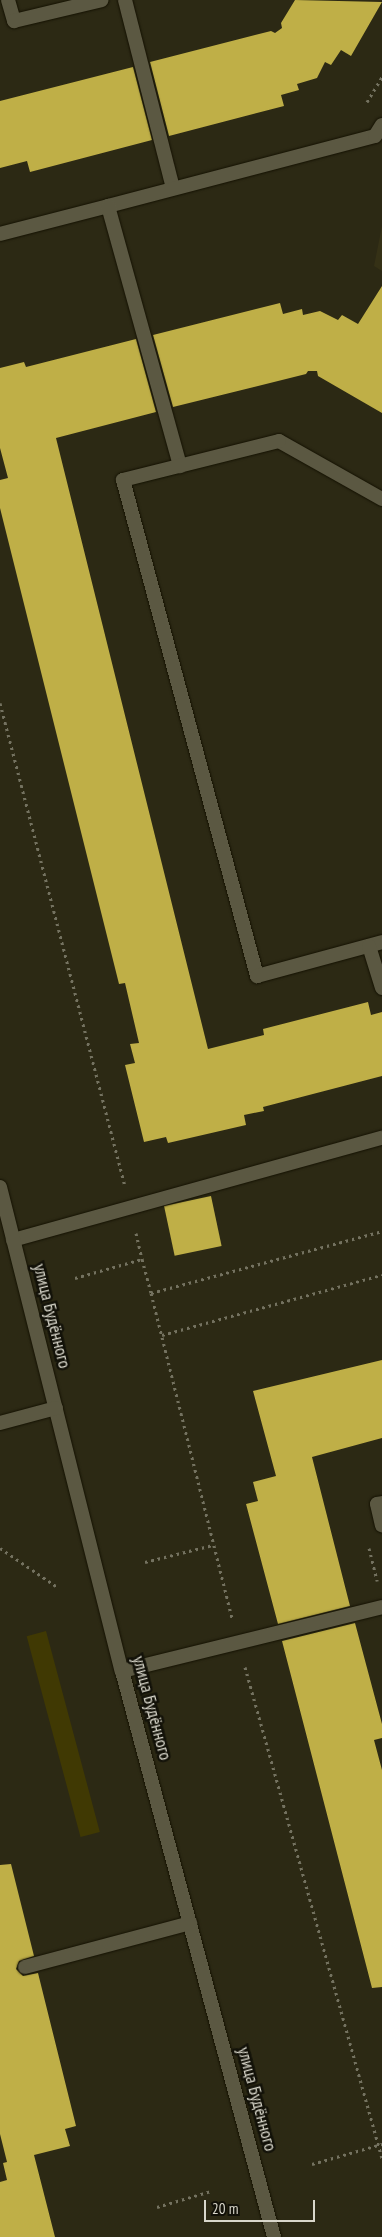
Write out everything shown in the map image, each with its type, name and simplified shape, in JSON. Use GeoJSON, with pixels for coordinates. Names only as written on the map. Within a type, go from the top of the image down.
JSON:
{"type":"FeatureCollection","features":[{"type":"Feature","properties":{"kind":"street"},"geometry":{"type":"LineString","coordinates":[[8,0],[14,21],[102,0]]}},
{"type":"Feature","properties":{"kind":"street"},"geometry":{"type":"LineString","coordinates":[[125,0],[173,188]]}},
{"type":"Feature","properties":{"kind":"street"},"geometry":{"type":"LineString","coordinates":[[0,234],[375,136],[382,125]]}},
{"type":"Feature","properties":{"kind":"street"},"geometry":{"type":"LineString","coordinates":[[108,206],[180,466]]}},
{"type":"Feature","properties":{"kind":"street"},"geometry":{"type":"LineString","coordinates":[[382,499],[279,441],[124,480],[257,976],[375,944],[382,988]]}},
{"type":"Feature","properties":{"kind":"street"},"geometry":{"type":"LineString","coordinates":[[13,1240],[382,1138]]}},
{"type":"Feature","properties":{"kind":"street","name":"улица Будённого"},"geometry":{"type":"LineString","coordinates":[[0,1187],[122,1671],[274,2237]]}},
{"type":"Feature","properties":{"kind":"street"},"geometry":{"type":"LineString","coordinates":[[0,1423],[56,1408]]}},
{"type":"Feature","properties":{"kind":"street"},"geometry":{"type":"LineString","coordinates":[[382,1502],[377,1504],[382,1525]]}},
{"type":"Feature","properties":{"kind":"street"},"geometry":{"type":"LineString","coordinates":[[122,1671],[382,1607]]}},
{"type":"Feature","properties":{"kind":"street"},"geometry":{"type":"LineString","coordinates":[[24,1967],[190,1922]]}},
{"type":"Feature","properties":{"kind":"path"},"geometry":{"type":"LineString","coordinates":[[0,703],[130,1207]]}},
{"type":"Feature","properties":{"kind":"path"},"geometry":{"type":"LineString","coordinates":[[151,1293],[382,1230]]}},
{"type":"Feature","properties":{"kind":"path"},"geometry":{"type":"LineString","coordinates":[[75,1278],[142,1259],[238,1642],[380,2145],[382,2158]]}},
{"type":"Feature","properties":{"kind":"path"},"geometry":{"type":"LineString","coordinates":[[162,1335],[382,1275]]}},
{"type":"Feature","properties":{"kind":"path"},"geometry":{"type":"LineString","coordinates":[[145,1562],[213,1545]]}},
{"type":"Feature","properties":{"kind":"path"},"geometry":{"type":"LineString","coordinates":[[0,1548],[56,1586]]}},
{"type":"Feature","properties":{"kind":"path"},"geometry":{"type":"LineString","coordinates":[[312,2164],[380,2145]]}},
{"type":"Feature","properties":{"kind":"path"},"geometry":{"type":"LineString","coordinates":[[157,2207],[212,2191]]}},
{"type":"Feature","properties":{"kind":"shaded area"},"geometry":{"type":"Polygon","coordinates":[[[382,226],[382,271],[374,266],[382,226]]]}},
{"type":"Feature","properties":{"kind":"shaded area"},"geometry":{"type":"Polygon","coordinates":[[[46,1631],[100,1832],[81,1837],[27,1636],[46,1631]]]}},
{"type":"Feature","properties":{"kind":"building"},"geometry":{"type":"Polygon","coordinates":[[[295,0],[382,2],[351,56],[341,50],[331,65],[325,62],[317,78],[297,84],[299,90],[281,95],[284,106],[169,136],[150,62],[271,31],[275,33],[282,28],[281,23],[295,0]]]}},
{"type":"Feature","properties":{"kind":"building"},"geometry":{"type":"Polygon","coordinates":[[[133,67],[152,140],[30,172],[27,161],[0,168],[0,101],[133,67]]]}},
{"type":"Feature","properties":{"kind":"building"},"geometry":{"type":"Polygon","coordinates":[[[382,286],[382,413],[318,376],[317,371],[308,371],[306,374],[173,407],[153,335],[280,303],[283,314],[302,309],[303,315],[320,311],[338,320],[342,315],[358,324],[382,286]]]}},
{"type":"Feature","properties":{"kind":"building"},"geometry":{"type":"Polygon","coordinates":[[[136,339],[156,412],[56,438],[208,1049],[264,1035],[263,1029],[368,1002],[371,1015],[382,1012],[382,1076],[263,1107],[264,1111],[244,1115],[246,1125],[168,1143],[166,1137],[144,1142],[125,1065],[135,1063],[130,1044],[139,1043],[125,983],[119,984],[0,508],[0,480],[8,478],[0,448],[0,368],[24,362],[26,367],[136,339]]]}},
{"type":"Feature","properties":{"kind":"building"},"geometry":{"type":"Polygon","coordinates":[[[211,1196],[222,1246],[175,1256],[164,1206],[211,1196]]]}},
{"type":"Feature","properties":{"kind":"building"},"geometry":{"type":"Polygon","coordinates":[[[382,1360],[382,1438],[312,1457],[350,1606],[278,1624],[246,1504],[258,1501],[253,1482],[276,1476],[253,1391],[382,1360]]]}},
{"type":"Feature","properties":{"kind":"building"},"geometry":{"type":"Polygon","coordinates":[[[355,1623],[382,1724],[382,1738],[374,1740],[382,1770],[382,1987],[372,1988],[282,1641],[355,1623]]]}},
{"type":"Feature","properties":{"kind":"building"},"geometry":{"type":"Polygon","coordinates":[[[11,1864],[34,1956],[19,1961],[16,1969],[23,1976],[38,1973],[76,2126],[65,2129],[70,2146],[34,2155],[55,2237],[0,2237],[0,2182],[7,2180],[3,2163],[7,2162],[0,2134],[0,1865],[11,1864]]]}}]}
